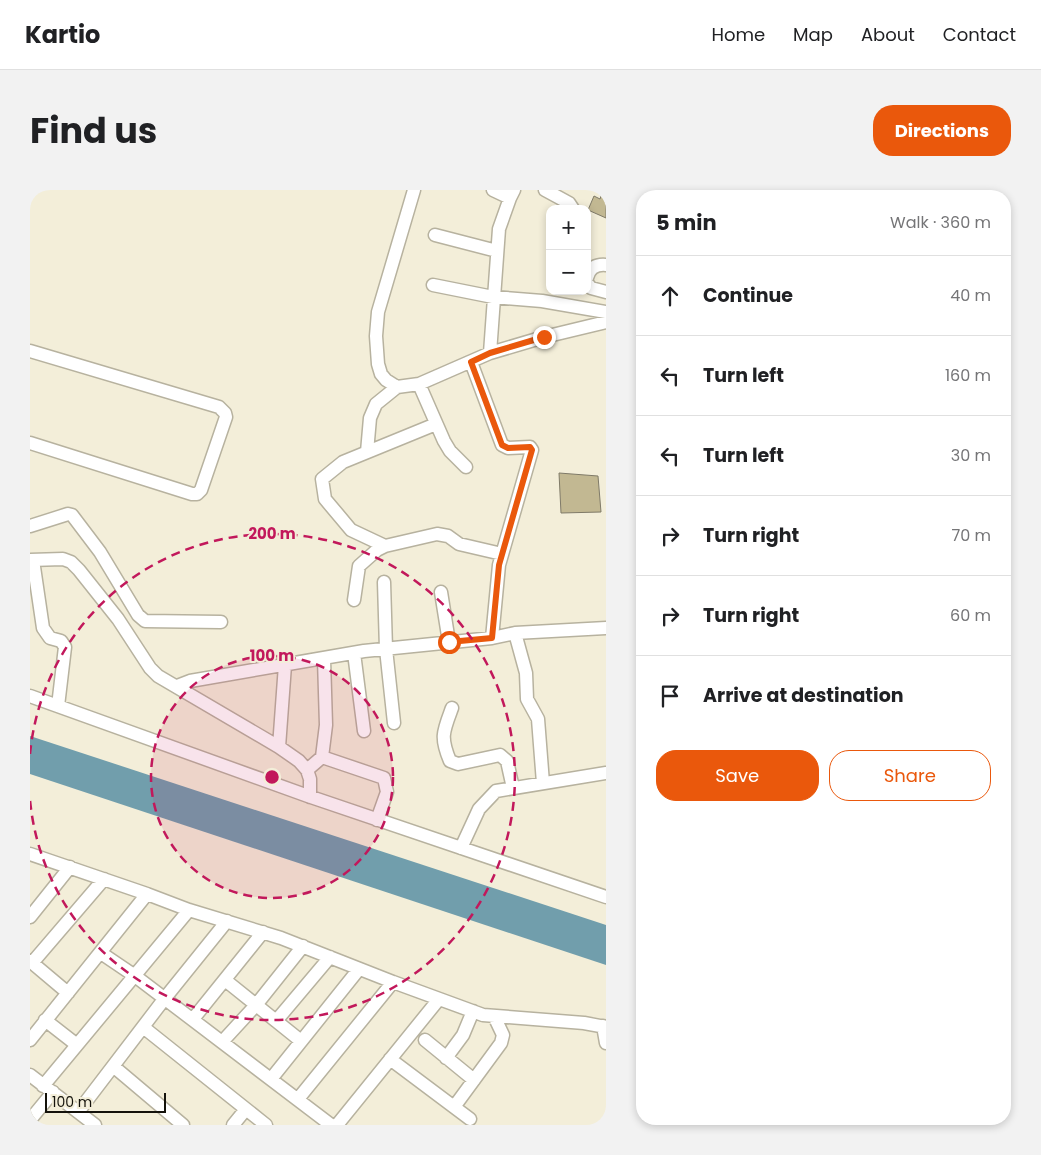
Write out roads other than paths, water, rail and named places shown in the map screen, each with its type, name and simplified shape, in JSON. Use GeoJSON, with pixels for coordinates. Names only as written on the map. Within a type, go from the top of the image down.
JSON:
{"type":"FeatureCollection","features":[{"type":"Feature","properties":{"kind":"street"},"geometry":{"type":"LineString","coordinates":[[397,387],[386,380],[381,374],[378,364],[376,336],[378,312],[414,190]]}},
{"type":"Feature","properties":{"kind":"street"},"geometry":{"type":"LineString","coordinates":[[490,353],[499,229],[512,194],[493,190]]}},
{"type":"Feature","properties":{"kind":"street"},"geometry":{"type":"LineString","coordinates":[[545,190],[570,205]]}},
{"type":"Feature","properties":{"kind":"street"},"geometry":{"type":"LineString","coordinates":[[435,235],[497,251]]}},
{"type":"Feature","properties":{"kind":"street"},"geometry":{"type":"LineString","coordinates":[[433,285],[493,297],[542,300],[606,312]]}},
{"type":"Feature","properties":{"kind":"street"},"geometry":{"type":"LineString","coordinates":[[591,288],[606,292]]}},
{"type":"Feature","properties":{"kind":"street"},"geometry":{"type":"LineString","coordinates":[[367,452],[370,418],[376,404],[397,387],[419,384],[490,353],[544,337],[606,322]]}},
{"type":"Feature","properties":{"kind":"street"},"geometry":{"type":"LineString","coordinates":[[30,350],[219,407],[225,413],[226,418],[201,490],[197,494],[30,443]]}},
{"type":"Feature","properties":{"kind":"street"},"geometry":{"type":"LineString","coordinates":[[471,362],[502,445],[508,448],[530,447],[532,450],[499,565],[492,638]]}},
{"type":"Feature","properties":{"kind":"street"},"geometry":{"type":"LineString","coordinates":[[419,384],[450,451],[466,467]]}},
{"type":"Feature","properties":{"kind":"street"},"geometry":{"type":"LineString","coordinates":[[385,546],[351,530],[325,499],[322,479],[343,462],[436,424]]}},
{"type":"Feature","properties":{"kind":"street"},"geometry":{"type":"LineString","coordinates":[[30,526],[68,514],[72,515],[100,552],[138,615],[145,621],[221,622]]}},
{"type":"Feature","properties":{"kind":"street"},"geometry":{"type":"LineString","coordinates":[[354,600],[358,566],[377,550],[385,546],[443,534],[459,544],[502,554]]}},
{"type":"Feature","properties":{"kind":"street"},"geometry":{"type":"LineString","coordinates":[[58,706],[65,647],[61,641],[50,638],[43,628],[31,560],[63,558],[71,562],[118,619],[150,668],[158,676],[299,761],[307,770],[310,779],[310,797]]}},
{"type":"Feature","properties":{"kind":"street"},"geometry":{"type":"LineString","coordinates":[[384,582],[386,649],[394,723]]}},
{"type":"Feature","properties":{"kind":"street"},"geometry":{"type":"LineString","coordinates":[[441,592],[449,642]]}},
{"type":"Feature","properties":{"kind":"street"},"geometry":{"type":"LineString","coordinates":[[176,686],[190,681],[354,653],[492,638],[515,633],[606,628]]}},
{"type":"Feature","properties":{"kind":"street"},"geometry":{"type":"LineString","coordinates":[[515,633],[526,673],[526,699],[539,722],[543,783]]}},
{"type":"Feature","properties":{"kind":"street"},"geometry":{"type":"LineString","coordinates":[[354,653],[364,731]]}},
{"type":"Feature","properties":{"kind":"street"},"geometry":{"type":"LineString","coordinates":[[307,770],[322,757],[326,725],[324,658]]}},
{"type":"Feature","properties":{"kind":"street"},"geometry":{"type":"LineString","coordinates":[[279,748],[285,665]]}},
{"type":"Feature","properties":{"kind":"street"},"geometry":{"type":"LineString","coordinates":[[30,696],[310,797],[606,897]]}},
{"type":"Feature","properties":{"kind":"street"},"geometry":{"type":"LineString","coordinates":[[452,708],[442,740],[450,761],[458,764],[500,755],[505,757],[513,788]]}},
{"type":"Feature","properties":{"kind":"street"},"geometry":{"type":"LineString","coordinates":[[322,757],[384,778],[388,792],[377,820]]}},
{"type":"Feature","properties":{"kind":"street"},"geometry":{"type":"LineString","coordinates":[[461,848],[479,809],[496,791],[606,773]]}},
{"type":"Feature","properties":{"kind":"street"},"geometry":{"type":"LineString","coordinates":[[30,854],[189,910],[303,946],[483,1015],[604,1026],[606,1043]]}},
{"type":"Feature","properties":{"kind":"street"},"geometry":{"type":"LineString","coordinates":[[30,917],[70,867]]}},
{"type":"Feature","properties":{"kind":"street"},"geometry":{"type":"LineString","coordinates":[[68,993],[31,962],[104,879]]}},
{"type":"Feature","properties":{"kind":"street"},"geometry":{"type":"LineString","coordinates":[[30,1040],[147,894]]}},
{"type":"Feature","properties":{"kind":"street"},"geometry":{"type":"LineString","coordinates":[[30,1120],[77,1045],[189,910]]}},
{"type":"Feature","properties":{"kind":"street"},"geometry":{"type":"LineString","coordinates":[[78,1112],[165,998],[227,921]]}},
{"type":"Feature","properties":{"kind":"street"},"geometry":{"type":"LineString","coordinates":[[193,1019],[263,932]]}},
{"type":"Feature","properties":{"kind":"street"},"geometry":{"type":"LineString","coordinates":[[222,1042],[256,1005],[303,946]]}},
{"type":"Feature","properties":{"kind":"street"},"geometry":{"type":"LineString","coordinates":[[101,953],[136,976],[331,1125]]}},
{"type":"Feature","properties":{"kind":"street"},"geometry":{"type":"LineString","coordinates":[[276,1022],[330,957]]}},
{"type":"Feature","properties":{"kind":"street"},"geometry":{"type":"LineString","coordinates":[[271,1079],[359,969]]}},
{"type":"Feature","properties":{"kind":"street"},"geometry":{"type":"LineString","coordinates":[[224,980],[301,1041]]}},
{"type":"Feature","properties":{"kind":"street"},"geometry":{"type":"LineString","coordinates":[[298,1099],[393,982]]}},
{"type":"Feature","properties":{"kind":"street"},"geometry":{"type":"LineString","coordinates":[[337,1125],[439,999]]}},
{"type":"Feature","properties":{"kind":"street"},"geometry":{"type":"LineString","coordinates":[[446,1058],[463,1035],[473,1011]]}},
{"type":"Feature","properties":{"kind":"street"},"geometry":{"type":"LineString","coordinates":[[454,1107],[501,1042],[503,1035],[494,1016]]}},
{"type":"Feature","properties":{"kind":"street"},"geometry":{"type":"LineString","coordinates":[[45,1020],[77,1045]]}},
{"type":"Feature","properties":{"kind":"street"},"geometry":{"type":"LineString","coordinates":[[143,1027],[266,1125]]}},
{"type":"Feature","properties":{"kind":"street"},"geometry":{"type":"LineString","coordinates":[[425,1040],[474,1080]]}},
{"type":"Feature","properties":{"kind":"street"},"geometry":{"type":"LineString","coordinates":[[390,1059],[470,1120]]}},
{"type":"Feature","properties":{"kind":"street"},"geometry":{"type":"LineString","coordinates":[[113,1066],[184,1125]]}},
{"type":"Feature","properties":{"kind":"street"},"geometry":{"type":"LineString","coordinates":[[30,1075],[95,1125]]}},
{"type":"Feature","properties":{"kind":"street"},"geometry":{"type":"LineString","coordinates":[[234,1125],[246,1109]]}},
{"type":"Feature","properties":{"kind":"water"},"geometry":{"type":"Polygon","coordinates":[[[30,736],[606,925],[606,965],[30,774],[30,736]]]}}]}
